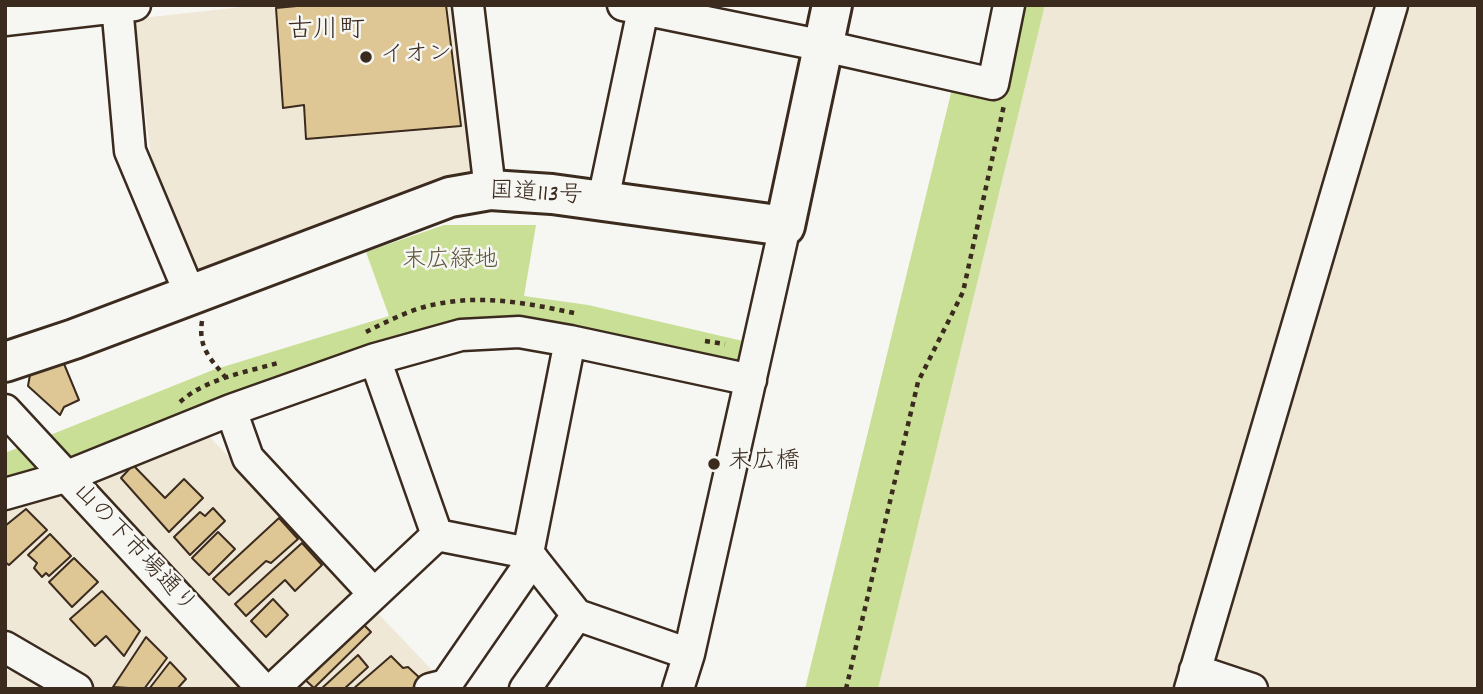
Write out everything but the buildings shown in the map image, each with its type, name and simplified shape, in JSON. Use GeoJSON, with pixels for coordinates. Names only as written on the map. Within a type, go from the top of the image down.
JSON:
{"type":"FeatureCollection","features":[{"type":"Feature","properties":{"kind":"highway"},"geometry":{"type":"LineString","coordinates":[[785,226],[832,5]]}},
{"type":"Feature","properties":{"kind":"highway","name":"国道113号"},"geometry":{"type":"LineString","coordinates":[[5,362],[197,303],[450,197],[490,190],[603,200],[785,226]]}},
{"type":"Feature","properties":{"kind":"street"},"geometry":{"type":"LineString","coordinates":[[468,5],[490,190]]}},
{"type":"Feature","properties":{"kind":"street"},"geometry":{"type":"LineString","coordinates":[[603,200],[637,7],[993,83],[1009,5]]}},
{"type":"Feature","properties":{"kind":"street"},"geometry":{"type":"LineString","coordinates":[[1252,689],[1192,680],[1392,5]]}},
{"type":"Feature","properties":{"kind":"street"},"geometry":{"type":"LineString","coordinates":[[5,20],[123,6],[130,151],[197,303]]}},
{"type":"Feature","properties":{"kind":"street"},"geometry":{"type":"LineString","coordinates":[[678,689],[689,654],[785,226]]}},
{"type":"Feature","properties":{"kind":"street"},"geometry":{"type":"LineString","coordinates":[[5,495],[65,477],[231,410],[375,359],[461,335],[519,332],[751,380]]}},
{"type":"Feature","properties":{"kind":"street"},"geometry":{"type":"LineString","coordinates":[[430,689],[446,685],[531,556],[570,341]]}},
{"type":"Feature","properties":{"kind":"street"},"geometry":{"type":"LineString","coordinates":[[375,359],[437,535]]}},
{"type":"Feature","properties":{"kind":"street","name":"山の下市場通り"},"geometry":{"type":"LineString","coordinates":[[5,410],[263,689]]}},
{"type":"Feature","properties":{"kind":"street"},"geometry":{"type":"LineString","coordinates":[[231,410],[248,458],[374,594]]}},
{"type":"Feature","properties":{"kind":"street"},"geometry":{"type":"LineString","coordinates":[[437,535],[531,556],[577,615],[689,654]]}},
{"type":"Feature","properties":{"kind":"street"},"geometry":{"type":"LineString","coordinates":[[273,689],[437,535]]}},
{"type":"Feature","properties":{"kind":"street"},"geometry":{"type":"LineString","coordinates":[[525,689],[577,615]]}},
{"type":"Feature","properties":{"kind":"street"},"geometry":{"type":"LineString","coordinates":[[5,647],[77,689]]}},
{"type":"Feature","properties":{"kind":"path"},"geometry":{"type":"LineString","coordinates":[[846,689],[918,382],[963,292],[1005,101]]}},
{"type":"Feature","properties":{"kind":"path"},"geometry":{"type":"LineString","coordinates":[[197,303],[203,348],[226,378]]}},
{"type":"Feature","properties":{"kind":"shaded area"},"geometry":{"type":"Polygon","coordinates":[[[260,5],[454,5],[473,170],[193,274],[151,155],[133,19],[260,5]]]}},
{"type":"Feature","properties":{"kind":"shaded area"},"geometry":{"type":"Polygon","coordinates":[[[1045,5],[1478,5],[1478,689],[878,689],[1045,5]]]}},
{"type":"Feature","properties":{"kind":"shaded area"},"geometry":{"type":"Polygon","coordinates":[[[205,432],[450,689],[67,689],[5,627],[5,499],[205,432]]]}},
{"type":"Feature","properties":{"kind":"shaded area"},"geometry":{"type":"Polygon","coordinates":[[[12,662],[56,689],[5,689],[5,678],[12,662]]]}},
{"type":"Feature","properties":{"kind":"green space"},"geometry":{"type":"Polygon","coordinates":[[[1012,5],[1045,5],[878,689],[805,689],[952,89],[992,99],[1012,5]]]}},
{"type":"Feature","properties":{"kind":"green space","name":"末広緑地"},"geometry":{"type":"Polygon","coordinates":[[[444,225],[536,225],[524,296],[588,305],[760,345],[751,380],[461,335],[5,494],[5,453],[213,370],[389,316],[366,252],[444,225]]]}},
{"type":"Feature","properties":{"kind":"place","name":"イオン"},"geometry":{"type":"Point","coordinates":[366,57]}},
{"type":"Feature","properties":{"kind":"place","name":"末広橋"},"geometry":{"type":"Point","coordinates":[714,464]}},
{"type":"Feature","properties":{"kind":"district","name":"古川町"},"geometry":{"type":"Point","coordinates":[326,32]}}]}
